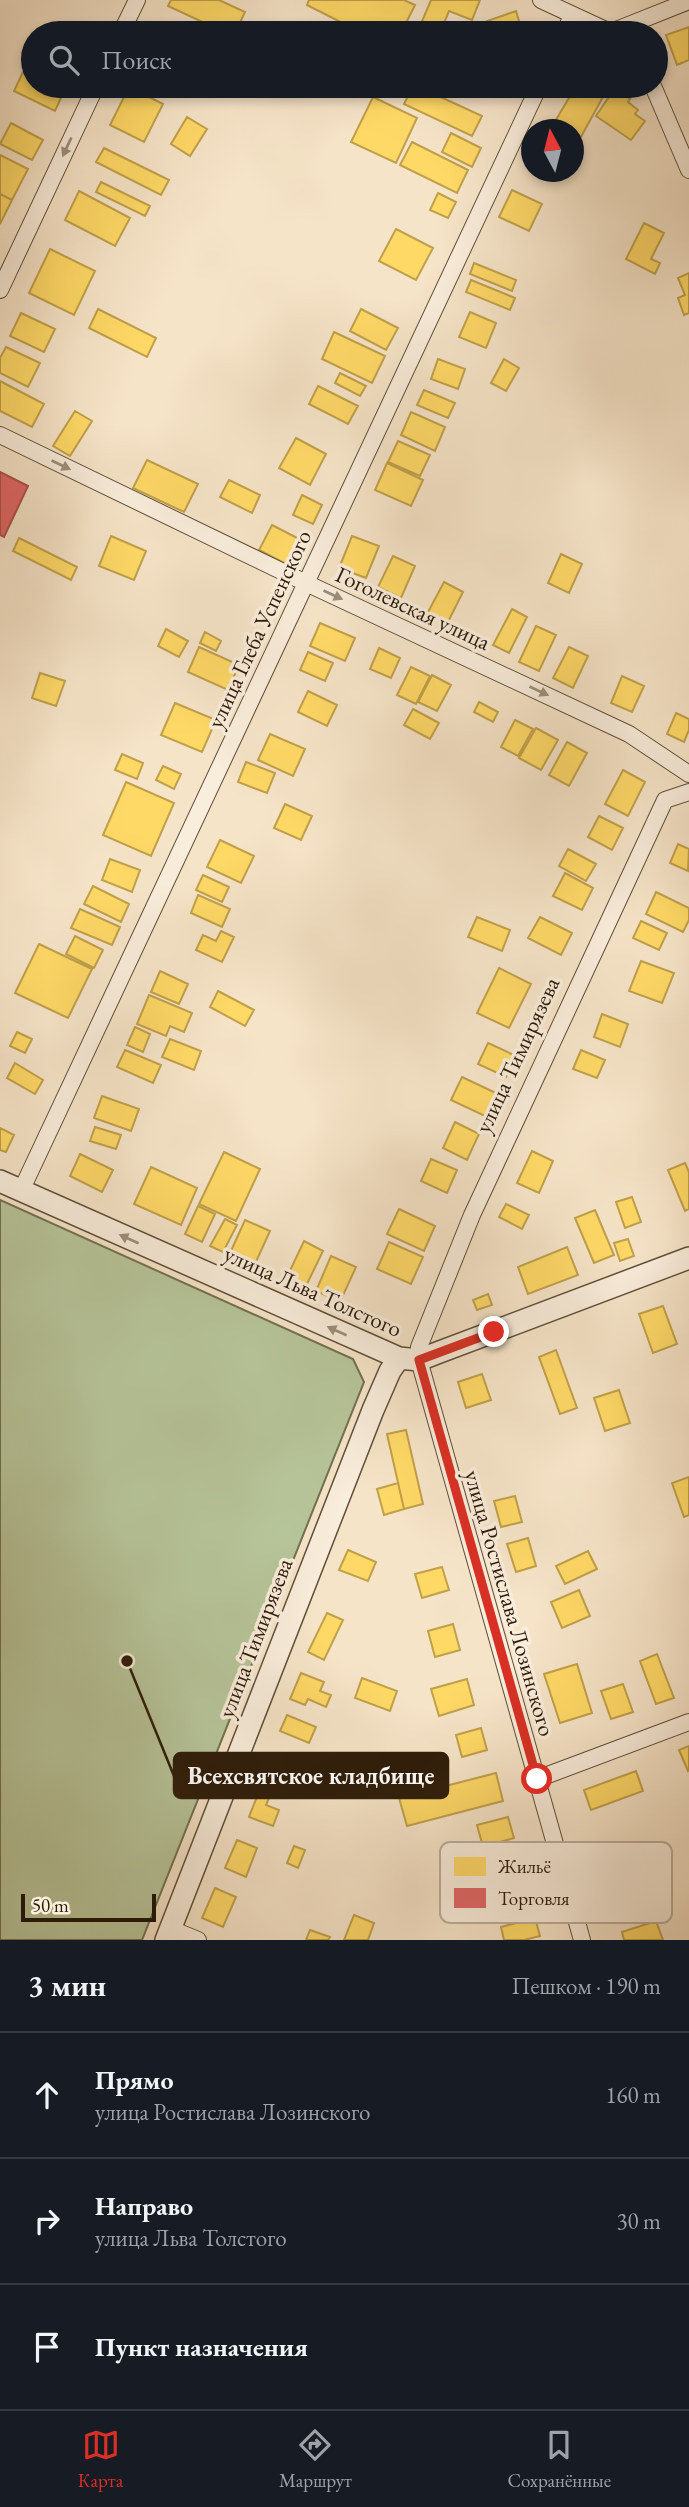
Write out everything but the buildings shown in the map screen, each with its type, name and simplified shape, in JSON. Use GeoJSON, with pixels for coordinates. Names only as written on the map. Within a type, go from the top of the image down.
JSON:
{"type":"FeatureCollection","features":[{"type":"Feature","properties":{"kind":"street"},"geometry":{"type":"LineString","coordinates":[[126,21],[136,0]]}},
{"type":"Feature","properties":{"kind":"street"},"geometry":{"type":"LineString","coordinates":[[541,0],[584,21]]}},
{"type":"Feature","properties":{"kind":"street"},"geometry":{"type":"LineString","coordinates":[[641,21],[689,1]]}},
{"type":"Feature","properties":{"kind":"street"},"geometry":{"type":"LineString","coordinates":[[570,21],[572,16]]}},
{"type":"Feature","properties":{"kind":"street"},"geometry":{"type":"LineString","coordinates":[[0,290],[90,98]]}},
{"type":"Feature","properties":{"kind":"street","name":"улица Глеба Успенского"},"geometry":{"type":"LineString","coordinates":[[21,1191],[533,98]]}},
{"type":"Feature","properties":{"kind":"street"},"geometry":{"type":"LineString","coordinates":[[658,98],[689,170]]}},
{"type":"Feature","properties":{"kind":"street","name":"Гоголевская улица"},"geometry":{"type":"LineString","coordinates":[[0,435],[306,583],[629,734],[689,774]]}},
{"type":"Feature","properties":{"kind":"street","name":"улица Тимирязева"},"geometry":{"type":"LineString","coordinates":[[168,1934],[390,1371],[409,1359],[419,1347],[472,1214],[665,800],[689,792]]}},
{"type":"Feature","properties":{"kind":"street","name":"улица Льва Толстого"},"geometry":{"type":"LineString","coordinates":[[0,1181],[409,1359],[689,1258]]}},
{"type":"Feature","properties":{"kind":"street","name":"улица Ростислава Лозинского"},"geometry":{"type":"LineString","coordinates":[[409,1359],[555,1842]]}},
{"type":"Feature","properties":{"kind":"street"},"geometry":{"type":"LineString","coordinates":[[537,1779],[689,1722]]}},
{"type":"Feature","properties":{"kind":"street","name":"улица Ростислава Лозинского"},"geometry":{"type":"LineString","coordinates":[[577,1923],[582,1940]]}},
{"type":"Feature","properties":{"kind":"street"},"geometry":{"type":"LineString","coordinates":[[168,1934],[198,1940]]}},
{"type":"Feature","properties":{"kind":"green space"},"geometry":{"type":"Polygon","coordinates":[[[0,1200],[353,1359],[364,1382],[142,1940],[0,1940],[0,1200]]]}},
{"type":"Feature","properties":{"kind":"place","name":"Всехсвятское кладбище"},"geometry":{"type":"Point","coordinates":[127,1661]}},
{"type":"Feature","properties":{"kind":"route"},"geometry":{"type":"LineString","coordinates":[[494,1332],[419,1360],[537,1779]]}}]}
